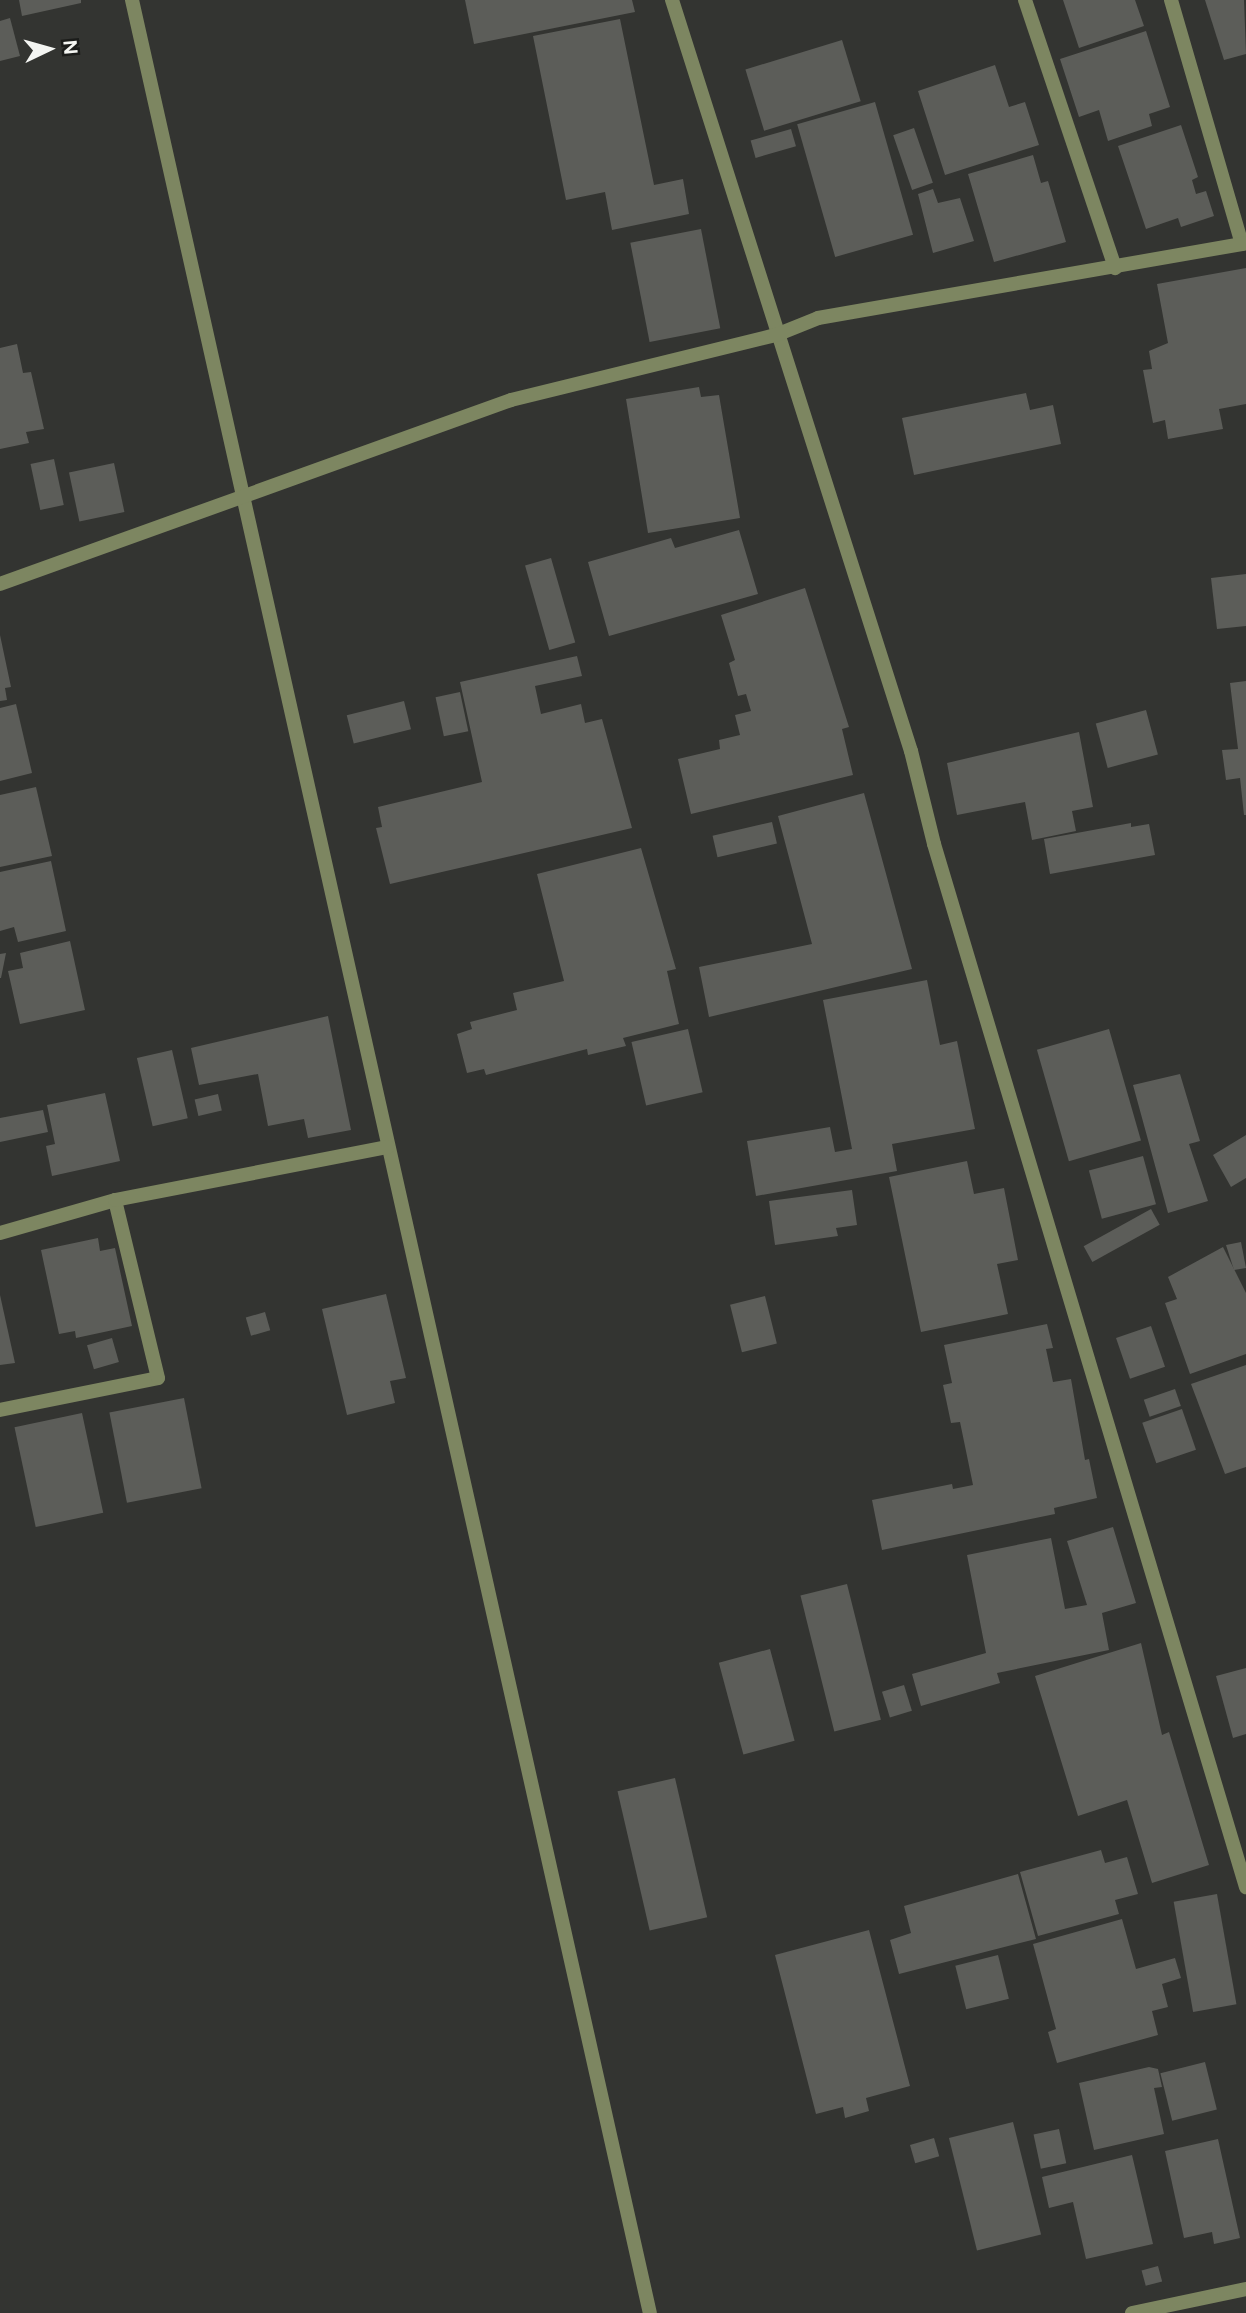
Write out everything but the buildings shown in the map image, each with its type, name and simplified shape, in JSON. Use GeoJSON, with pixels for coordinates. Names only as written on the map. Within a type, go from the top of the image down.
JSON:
{"type":"FeatureCollection","features":[{"type":"Feature","properties":{"kind":"street"},"geometry":{"type":"LineString","coordinates":[[132,0],[246,497],[388,1147],[650,2313]]}},
{"type":"Feature","properties":{"kind":"street"},"geometry":{"type":"LineString","coordinates":[[672,0],[776,335],[911,751],[934,844],[1239,1838],[1246,1887]]}},
{"type":"Feature","properties":{"kind":"street"},"geometry":{"type":"LineString","coordinates":[[1025,0],[1115,268]]}},
{"type":"Feature","properties":{"kind":"street"},"geometry":{"type":"LineString","coordinates":[[0,584],[511,400],[776,335],[818,318],[1115,268],[1244,243],[1171,0]]}},
{"type":"Feature","properties":{"kind":"street"},"geometry":{"type":"LineString","coordinates":[[0,1233],[115,1200],[388,1147]]}},
{"type":"Feature","properties":{"kind":"street"},"geometry":{"type":"LineString","coordinates":[[0,1410],[158,1378],[115,1200]]}},
{"type":"Feature","properties":{"kind":"street"},"geometry":{"type":"LineString","coordinates":[[1132,2313],[1246,2289]]}}]}
